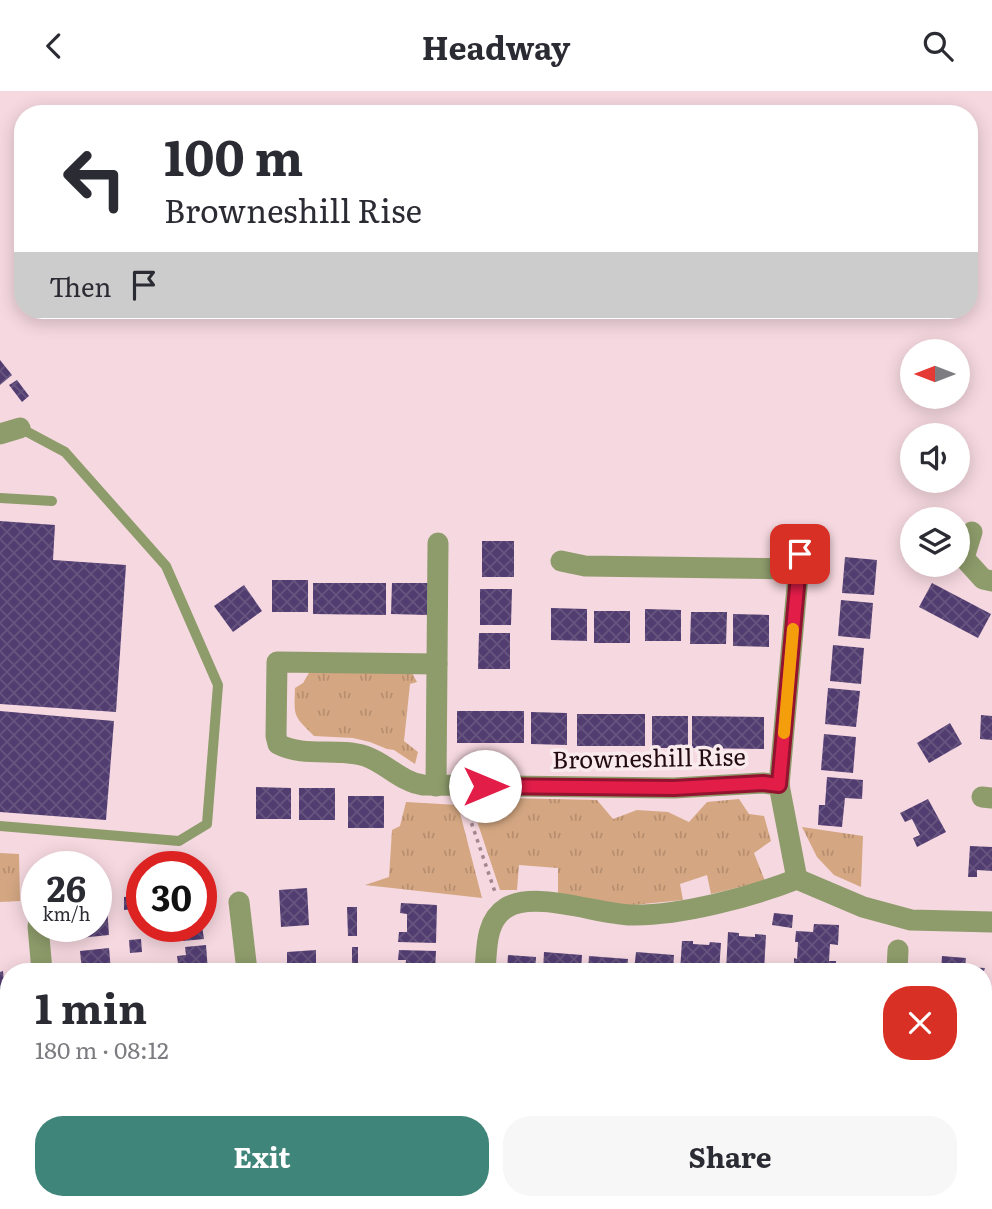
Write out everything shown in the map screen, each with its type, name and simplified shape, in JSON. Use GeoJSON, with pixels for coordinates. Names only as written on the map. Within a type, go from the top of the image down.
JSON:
{"type":"FeatureCollection","features":[{"type":"Feature","properties":{"kind":"street"},"geometry":{"type":"LineString","coordinates":[[972,532],[964,558],[983,579],[992,581]]}},
{"type":"Feature","properties":{"kind":"street"},"geometry":{"type":"LineString","coordinates":[[436,786],[438,543]]}},
{"type":"Feature","properties":{"kind":"street","name":"Browneshill Rise"},"geometry":{"type":"LineString","coordinates":[[561,561],[585,566],[800,561],[779,785],[797,879]]}},
{"type":"Feature","properties":{"kind":"street","name":"Browneshill Rise"},"geometry":{"type":"LineString","coordinates":[[438,664],[277,661],[278,744],[289,750],[343,751],[362,755],[387,766],[414,784],[436,786],[674,788],[763,783],[779,785]]}},
{"type":"Feature","properties":{"kind":"street"},"geometry":{"type":"LineString","coordinates":[[486,963],[489,929],[502,911],[510,906],[537,900],[630,915],[663,913],[709,905],[774,888],[797,879],[863,907],[911,920],[992,922]]}},
{"type":"Feature","properties":{"kind":"street"},"geometry":{"type":"LineString","coordinates":[[239,902],[246,963]]}},
{"type":"Feature","properties":{"kind":"street"},"geometry":{"type":"LineString","coordinates":[[39,942],[41,963]]}},
{"type":"Feature","properties":{"kind":"street"},"geometry":{"type":"LineString","coordinates":[[897,963],[898,950]]}},
{"type":"Feature","properties":{"kind":"lane"},"geometry":{"type":"LineString","coordinates":[[0,826],[179,841],[207,824],[218,685],[166,566],[65,452],[10,431]]}},
{"type":"Feature","properties":{"kind":"lane"},"geometry":{"type":"LineString","coordinates":[[0,498],[52,501]]}},
{"type":"Feature","properties":{"kind":"path"},"geometry":{"type":"LineString","coordinates":[[458,786],[502,911]]}},
{"type":"Feature","properties":{"kind":"green space"},"geometry":{"type":"Polygon","coordinates":[[[313,666],[411,671],[417,682],[410,684],[404,741],[418,752],[415,764],[394,750],[370,742],[353,738],[314,736],[298,719],[295,705],[295,688],[303,683],[313,666]]]}},
{"type":"Feature","properties":{"kind":"green space"},"geometry":{"type":"Polygon","coordinates":[[[469,797],[597,800],[613,819],[637,810],[668,812],[689,822],[707,802],[739,799],[749,814],[764,816],[771,841],[754,853],[765,881],[711,894],[707,875],[680,884],[683,900],[623,906],[558,894],[558,868],[519,865],[517,890],[500,890],[469,797]]]}},
{"type":"Feature","properties":{"kind":"green space"},"geometry":{"type":"Polygon","coordinates":[[[406,802],[458,805],[482,898],[365,885],[389,877],[392,830],[400,826],[406,802]]]}},
{"type":"Feature","properties":{"kind":"green space"},"geometry":{"type":"Polygon","coordinates":[[[802,827],[863,836],[861,887],[834,875],[817,857],[802,827]]]}},
{"type":"Feature","properties":{"kind":"green space"},"geometry":{"type":"Polygon","coordinates":[[[0,853],[19,854],[20,901],[0,902],[0,853]]]}},
{"type":"Feature","properties":{"kind":"building"},"geometry":{"type":"Polygon","coordinates":[[[0,360],[12,375],[0,385],[0,360]]]}},
{"type":"Feature","properties":{"kind":"building"},"geometry":{"type":"Polygon","coordinates":[[[17,380],[29,396],[22,402],[9,385],[17,380]]]}},
{"type":"Feature","properties":{"kind":"building"},"geometry":{"type":"Polygon","coordinates":[[[0,521],[55,525],[53,560],[126,565],[116,712],[0,704],[0,521]]]}},
{"type":"Feature","properties":{"kind":"building"},"geometry":{"type":"Polygon","coordinates":[[[482,541],[514,541],[514,577],[482,577],[482,541]]]}},
{"type":"Feature","properties":{"kind":"building"},"geometry":{"type":"Polygon","coordinates":[[[845,557],[877,560],[874,595],[842,593],[845,557]]]}},
{"type":"Feature","properties":{"kind":"building"},"geometry":{"type":"Polygon","coordinates":[[[272,580],[308,580],[308,612],[272,612],[272,580]]]}},
{"type":"Feature","properties":{"kind":"building"},"geometry":{"type":"Polygon","coordinates":[[[313,583],[386,583],[386,615],[313,614],[313,583]]]}},
{"type":"Feature","properties":{"kind":"building"},"geometry":{"type":"Polygon","coordinates":[[[392,583],[428,583],[427,615],[391,614],[392,583]]]}},
{"type":"Feature","properties":{"kind":"building"},"geometry":{"type":"Polygon","coordinates":[[[932,583],[991,614],[978,638],[919,607],[932,583]]]}},
{"type":"Feature","properties":{"kind":"building"},"geometry":{"type":"Polygon","coordinates":[[[244,585],[262,611],[233,632],[214,606],[244,585]]]}},
{"type":"Feature","properties":{"kind":"building"},"geometry":{"type":"Polygon","coordinates":[[[480,589],[512,589],[511,625],[480,625],[480,589]]]}},
{"type":"Feature","properties":{"kind":"building"},"geometry":{"type":"Polygon","coordinates":[[[841,600],[873,603],[870,639],[838,636],[841,600]]]}},
{"type":"Feature","properties":{"kind":"building"},"geometry":{"type":"Polygon","coordinates":[[[551,608],[587,609],[587,641],[551,640],[551,608]]]}},
{"type":"Feature","properties":{"kind":"building"},"geometry":{"type":"Polygon","coordinates":[[[645,609],[681,610],[681,641],[645,641],[645,609]]]}},
{"type":"Feature","properties":{"kind":"building"},"geometry":{"type":"Polygon","coordinates":[[[594,611],[630,611],[630,643],[594,643],[594,611]]]}},
{"type":"Feature","properties":{"kind":"building"},"geometry":{"type":"Polygon","coordinates":[[[691,612],[727,612],[726,644],[690,644],[691,612]]]}},
{"type":"Feature","properties":{"kind":"building"},"geometry":{"type":"Polygon","coordinates":[[[733,614],[769,615],[769,647],[733,646],[733,614]]]}},
{"type":"Feature","properties":{"kind":"building"},"geometry":{"type":"Polygon","coordinates":[[[479,633],[510,633],[510,669],[478,669],[479,633]]]}},
{"type":"Feature","properties":{"kind":"building"},"geometry":{"type":"Polygon","coordinates":[[[833,645],[864,648],[861,684],[830,681],[833,645]]]}},
{"type":"Feature","properties":{"kind":"building"},"geometry":{"type":"Polygon","coordinates":[[[828,688],[860,691],[856,727],[825,724],[828,688]]]}},
{"type":"Feature","properties":{"kind":"building"},"geometry":{"type":"Polygon","coordinates":[[[0,711],[114,721],[106,820],[0,812],[0,711]]]}},
{"type":"Feature","properties":{"kind":"building"},"geometry":{"type":"Polygon","coordinates":[[[457,711],[524,711],[524,743],[457,743],[457,711]]]}},
{"type":"Feature","properties":{"kind":"building"},"geometry":{"type":"Polygon","coordinates":[[[531,712],[567,713],[567,745],[531,744],[531,712]]]}},
{"type":"Feature","properties":{"kind":"building"},"geometry":{"type":"Polygon","coordinates":[[[577,714],[645,714],[645,746],[577,746],[577,714]]]}},
{"type":"Feature","properties":{"kind":"building"},"geometry":{"type":"Polygon","coordinates":[[[981,715],[992,716],[992,740],[980,739],[981,715]]]}},
{"type":"Feature","properties":{"kind":"building"},"geometry":{"type":"Polygon","coordinates":[[[652,716],[688,716],[688,748],[652,748],[652,716]]]}},
{"type":"Feature","properties":{"kind":"building"},"geometry":{"type":"Polygon","coordinates":[[[692,716],[764,717],[764,749],[692,748],[692,716]]]}},
{"type":"Feature","properties":{"kind":"building"},"geometry":{"type":"Polygon","coordinates":[[[950,723],[962,744],[929,763],[917,743],[950,723]]]}},
{"type":"Feature","properties":{"kind":"building"},"geometry":{"type":"Polygon","coordinates":[[[824,734],[856,737],[853,773],[821,770],[824,734]]]}},
{"type":"Feature","properties":{"kind":"building"},"geometry":{"type":"Polygon","coordinates":[[[827,777],[863,780],[862,799],[845,798],[842,827],[818,825],[819,805],[825,805],[827,777]]]}},
{"type":"Feature","properties":{"kind":"building"},"geometry":{"type":"Polygon","coordinates":[[[256,787],[291,788],[291,819],[256,819],[256,787]]]}},
{"type":"Feature","properties":{"kind":"building"},"geometry":{"type":"Polygon","coordinates":[[[299,788],[335,788],[335,820],[299,820],[299,788]]]}},
{"type":"Feature","properties":{"kind":"building"},"geometry":{"type":"Polygon","coordinates":[[[348,796],[384,796],[384,828],[348,828],[348,796]]]}},
{"type":"Feature","properties":{"kind":"building"},"geometry":{"type":"Polygon","coordinates":[[[928,799],[946,832],[917,847],[913,838],[920,835],[912,819],[905,822],[900,813],[928,799]]]}},
{"type":"Feature","properties":{"kind":"building"},"geometry":{"type":"Polygon","coordinates":[[[970,846],[992,847],[992,871],[977,870],[977,877],[968,877],[970,846]]]}},
{"type":"Feature","properties":{"kind":"building"},"geometry":{"type":"Polygon","coordinates":[[[307,888],[309,925],[281,927],[279,890],[307,888]]]}},
{"type":"Feature","properties":{"kind":"building"},"geometry":{"type":"Polygon","coordinates":[[[401,903],[437,905],[436,943],[398,942],[399,932],[407,932],[407,914],[400,913],[401,903]]]}},
{"type":"Feature","properties":{"kind":"building"},"geometry":{"type":"Polygon","coordinates":[[[347,907],[357,907],[357,936],[348,936],[347,907]]]}},
{"type":"Feature","properties":{"kind":"building"},"geometry":{"type":"Polygon","coordinates":[[[774,913],[793,915],[792,928],[772,925],[774,913]]]}},
{"type":"Feature","properties":{"kind":"building"},"geometry":{"type":"Polygon","coordinates":[[[814,924],[839,925],[838,945],[830,944],[829,961],[836,963],[794,963],[794,958],[797,959],[796,931],[813,932],[814,924]]]}},
{"type":"Feature","properties":{"kind":"building"},"geometry":{"type":"Polygon","coordinates":[[[728,932],[739,933],[739,936],[766,935],[764,963],[726,963],[728,932]]]}},
{"type":"Feature","properties":{"kind":"building"},"geometry":{"type":"Polygon","coordinates":[[[682,941],[709,945],[710,942],[721,943],[720,963],[681,963],[682,941]]]}},
{"type":"Feature","properties":{"kind":"building"},"geometry":{"type":"Polygon","coordinates":[[[129,942],[141,942],[142,952],[130,953],[129,942]]]}},
{"type":"Feature","properties":{"kind":"building"},"geometry":{"type":"Polygon","coordinates":[[[206,945],[207,963],[178,963],[177,956],[186,955],[185,947],[206,945]]]}},
{"type":"Feature","properties":{"kind":"building"},"geometry":{"type":"Polygon","coordinates":[[[352,947],[358,947],[358,963],[352,963],[352,947]]]}},
{"type":"Feature","properties":{"kind":"building"},"geometry":{"type":"Polygon","coordinates":[[[109,948],[110,963],[81,963],[80,951],[109,948]]]}},
{"type":"Feature","properties":{"kind":"building"},"geometry":{"type":"Polygon","coordinates":[[[316,950],[316,963],[287,963],[287,952],[316,950]]]}},
{"type":"Feature","properties":{"kind":"building"},"geometry":{"type":"Polygon","coordinates":[[[399,950],[436,951],[435,963],[406,963],[406,960],[398,960],[399,950]]]}},
{"type":"Feature","properties":{"kind":"building"},"geometry":{"type":"Polygon","coordinates":[[[544,952],[582,955],[582,963],[543,963],[544,952]]]}},
{"type":"Feature","properties":{"kind":"building"},"geometry":{"type":"Polygon","coordinates":[[[636,952],[674,955],[674,963],[635,963],[636,952]]]}},
{"type":"Feature","properties":{"kind":"building"},"geometry":{"type":"Polygon","coordinates":[[[508,955],[536,957],[536,963],[508,963],[508,955]]]}},
{"type":"Feature","properties":{"kind":"building"},"geometry":{"type":"Polygon","coordinates":[[[589,956],[628,959],[628,963],[589,963],[589,956]]]}},
{"type":"Feature","properties":{"kind":"building"},"geometry":{"type":"Polygon","coordinates":[[[942,956],[966,958],[965,963],[942,963],[942,956]]]}},
{"type":"Feature","properties":{"kind":"slow traffic"},"geometry":{"type":"LineString","coordinates":[[784,733],[793,629]]}},
{"type":"Feature","properties":{"kind":"route"},"geometry":{"type":"LineString","coordinates":[[485,786],[674,788],[763,783],[779,785],[800,554]]}}]}
